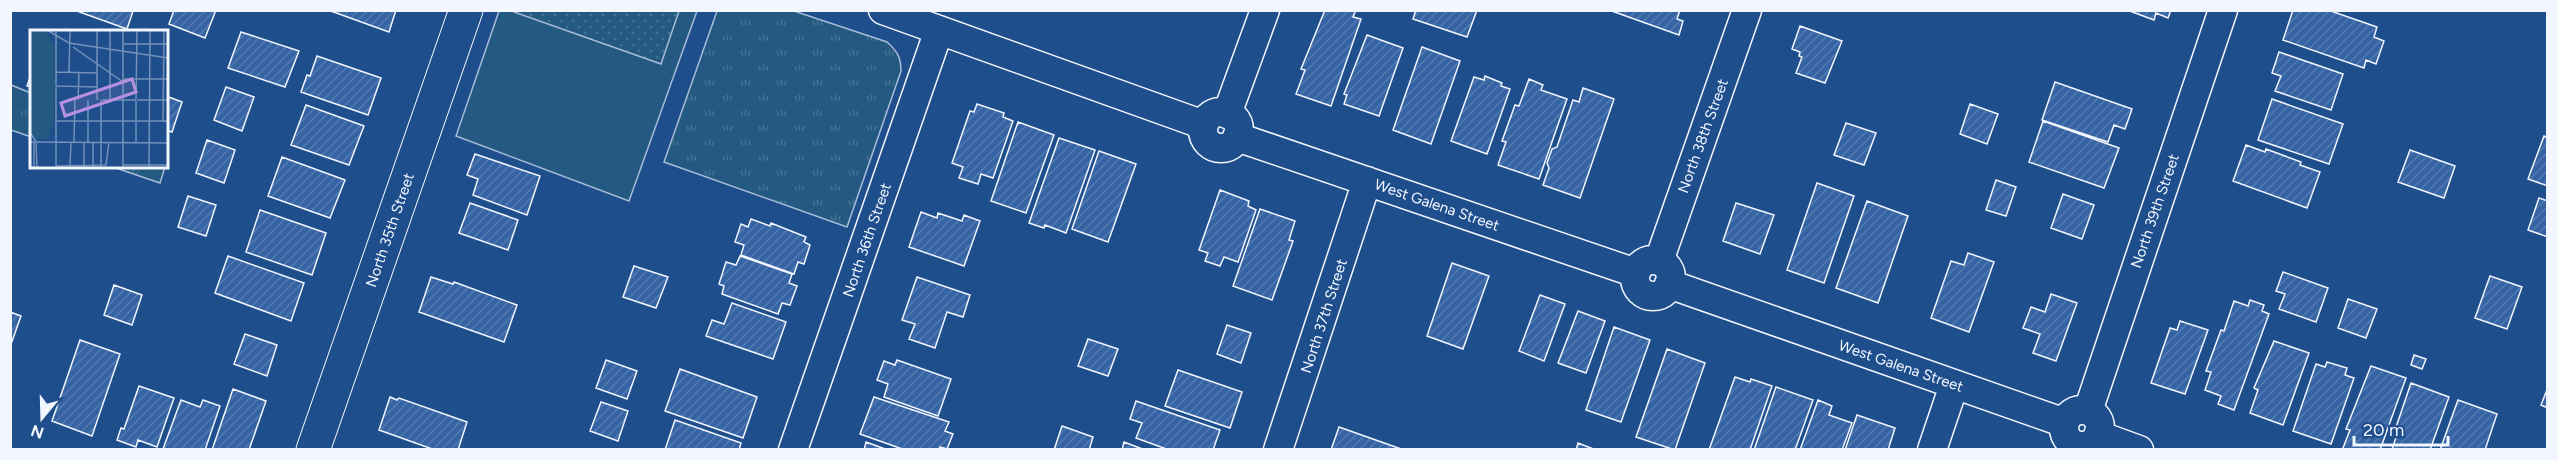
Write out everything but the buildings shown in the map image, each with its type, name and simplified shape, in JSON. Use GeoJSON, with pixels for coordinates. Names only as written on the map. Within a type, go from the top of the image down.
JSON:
{"type":"FeatureCollection","features":[{"type":"Feature","properties":{"kind":"main road","name":"North 35th Street"},"geometry":{"type":"LineString","coordinates":[[314,450],[466,10]]}},
{"type":"Feature","properties":{"kind":"street","name":"West Galena Street"},"geometry":{"type":"LineString","coordinates":[[883,10],[1223,125],[1367,181],[1654,273],[1954,385],[2083,423],[2139,450]]}},
{"type":"Feature","properties":{"kind":"street"},"geometry":{"type":"LineString","coordinates":[[1223,125],[1265,10]]}},
{"type":"Feature","properties":{"kind":"street","name":"North 38th Street"},"geometry":{"type":"LineString","coordinates":[[1654,273],[1747,10]]}},
{"type":"Feature","properties":{"kind":"street","name":"North 39th Street"},"geometry":{"type":"LineString","coordinates":[[2083,423],[2223,10]]}},
{"type":"Feature","properties":{"kind":"street","name":"North 36th Street"},"geometry":{"type":"LineString","coordinates":[[793,450],[939,30]]}},
{"type":"Feature","properties":{"kind":"street","name":"North 37th Street"},"geometry":{"type":"LineString","coordinates":[[1278,450],[1367,181]]}},
{"type":"Feature","properties":{"kind":"street"},"geometry":{"type":"LineString","coordinates":[[1932,450],[1954,385]]}},
{"type":"Feature","properties":{"kind":"green space"},"geometry":{"type":"Polygon","coordinates":[[[679,10],[661,64],[514,11],[679,10]]]}},
{"type":"Feature","properties":{"kind":"green space"},"geometry":{"type":"Polygon","coordinates":[[[499,11],[697,11],[629,201],[456,136],[499,11]]]}},
{"type":"Feature","properties":{"kind":"green space"},"geometry":{"type":"Polygon","coordinates":[[[717,11],[794,11],[887,42],[898,55],[901,71],[847,227],[664,162],[717,11]]]}},
{"type":"Feature","properties":{"kind":"green space"},"geometry":{"type":"Polygon","coordinates":[[[11,85],[30,93],[30,137],[11,130],[11,85]]]}},
{"type":"Feature","properties":{"kind":"green space"},"geometry":{"type":"Polygon","coordinates":[[[116,168],[164,168],[160,183],[116,168]]]}}]}
